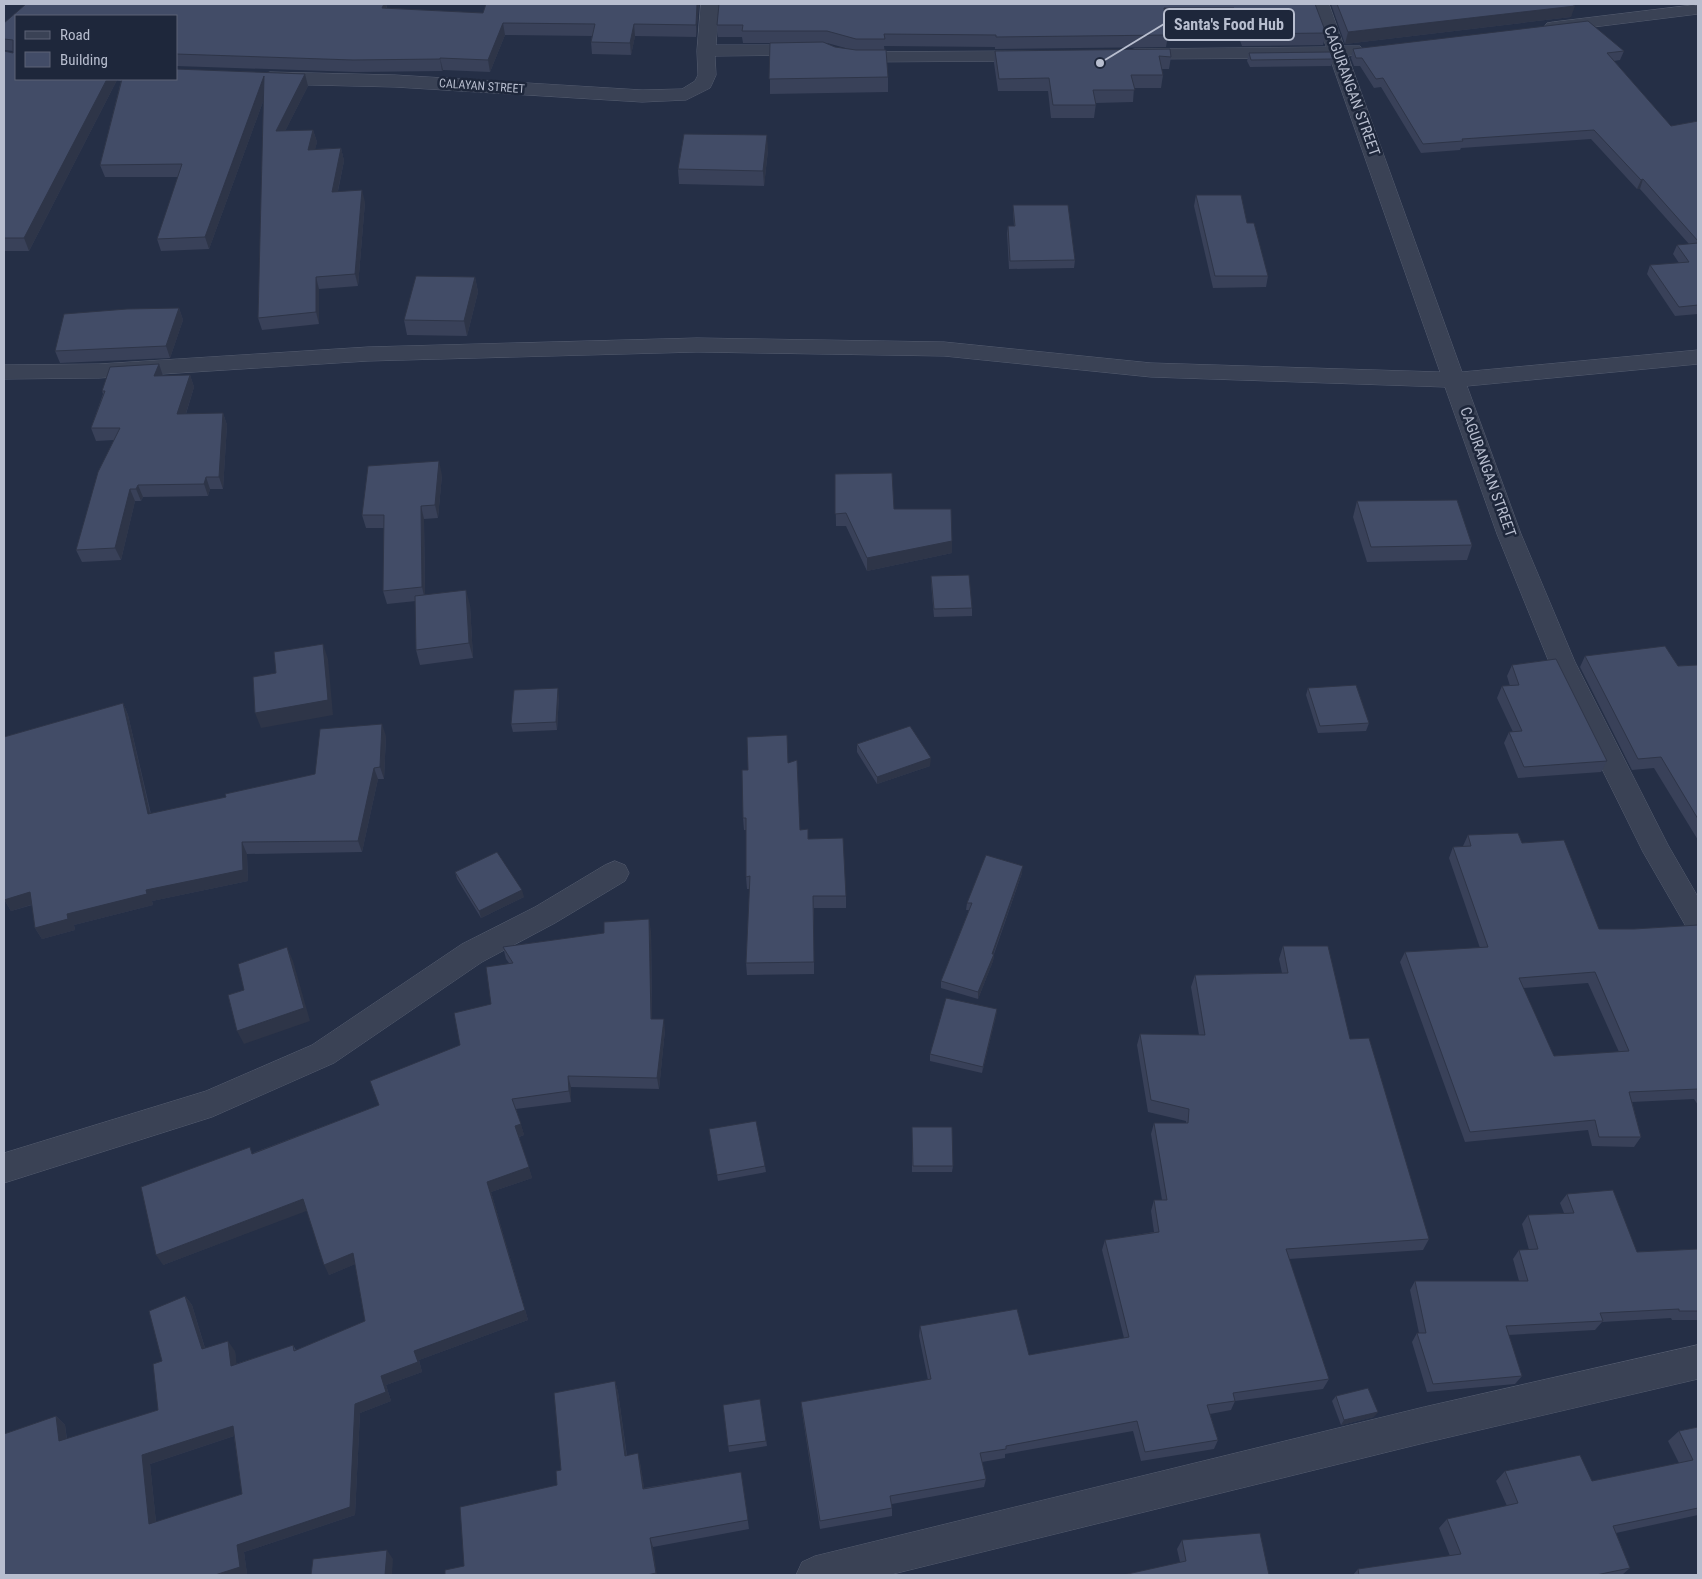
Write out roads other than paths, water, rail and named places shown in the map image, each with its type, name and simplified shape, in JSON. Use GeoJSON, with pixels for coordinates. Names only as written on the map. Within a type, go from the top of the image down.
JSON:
{"type":"FeatureCollection","features":[{"type":"Feature","properties":{"kind":"street","name":"CALAYAN STREET"},"geometry":{"type":"LineString","coordinates":[[255,77],[395,81],[675,96],[686,94],[703,84],[707,75],[706,51],[710,4]]}},
{"type":"Feature","properties":{"kind":"street","name":"CAGURANGAN STREET"},"geometry":{"type":"LineString","coordinates":[[1320,4],[1339,52],[1509,534],[1562,662],[1657,852],[1698,922]]}},
{"type":"Feature","properties":{"kind":"street"},"geometry":{"type":"LineString","coordinates":[[1536,29],[1693,10]]}},
{"type":"Feature","properties":{"kind":"street"},"geometry":{"type":"LineString","coordinates":[[1116,54],[1339,52],[1368,49]]}},
{"type":"Feature","properties":{"kind":"street"},"geometry":{"type":"LineString","coordinates":[[706,51],[832,52],[841,56],[856,58],[1048,55]]}},
{"type":"Feature","properties":{"kind":"street"},"geometry":{"type":"LineString","coordinates":[[4,372],[99,371],[368,354],[696,345],[944,350],[1151,370],[1455,380],[1698,357]]}},
{"type":"Feature","properties":{"kind":"street"},"geometry":{"type":"LineString","coordinates":[[4,1168],[212,1103],[323,1054],[472,954],[545,915],[615,873]]}},
{"type":"Feature","properties":{"kind":"street"},"geometry":{"type":"LineString","coordinates":[[816,1575],[1424,1425],[1698,1362]]}},
{"type":"Feature","properties":{"kind":"place","name":"Santa's Food Hub"},"geometry":{"type":"Point","coordinates":[1100,63]}}]}
